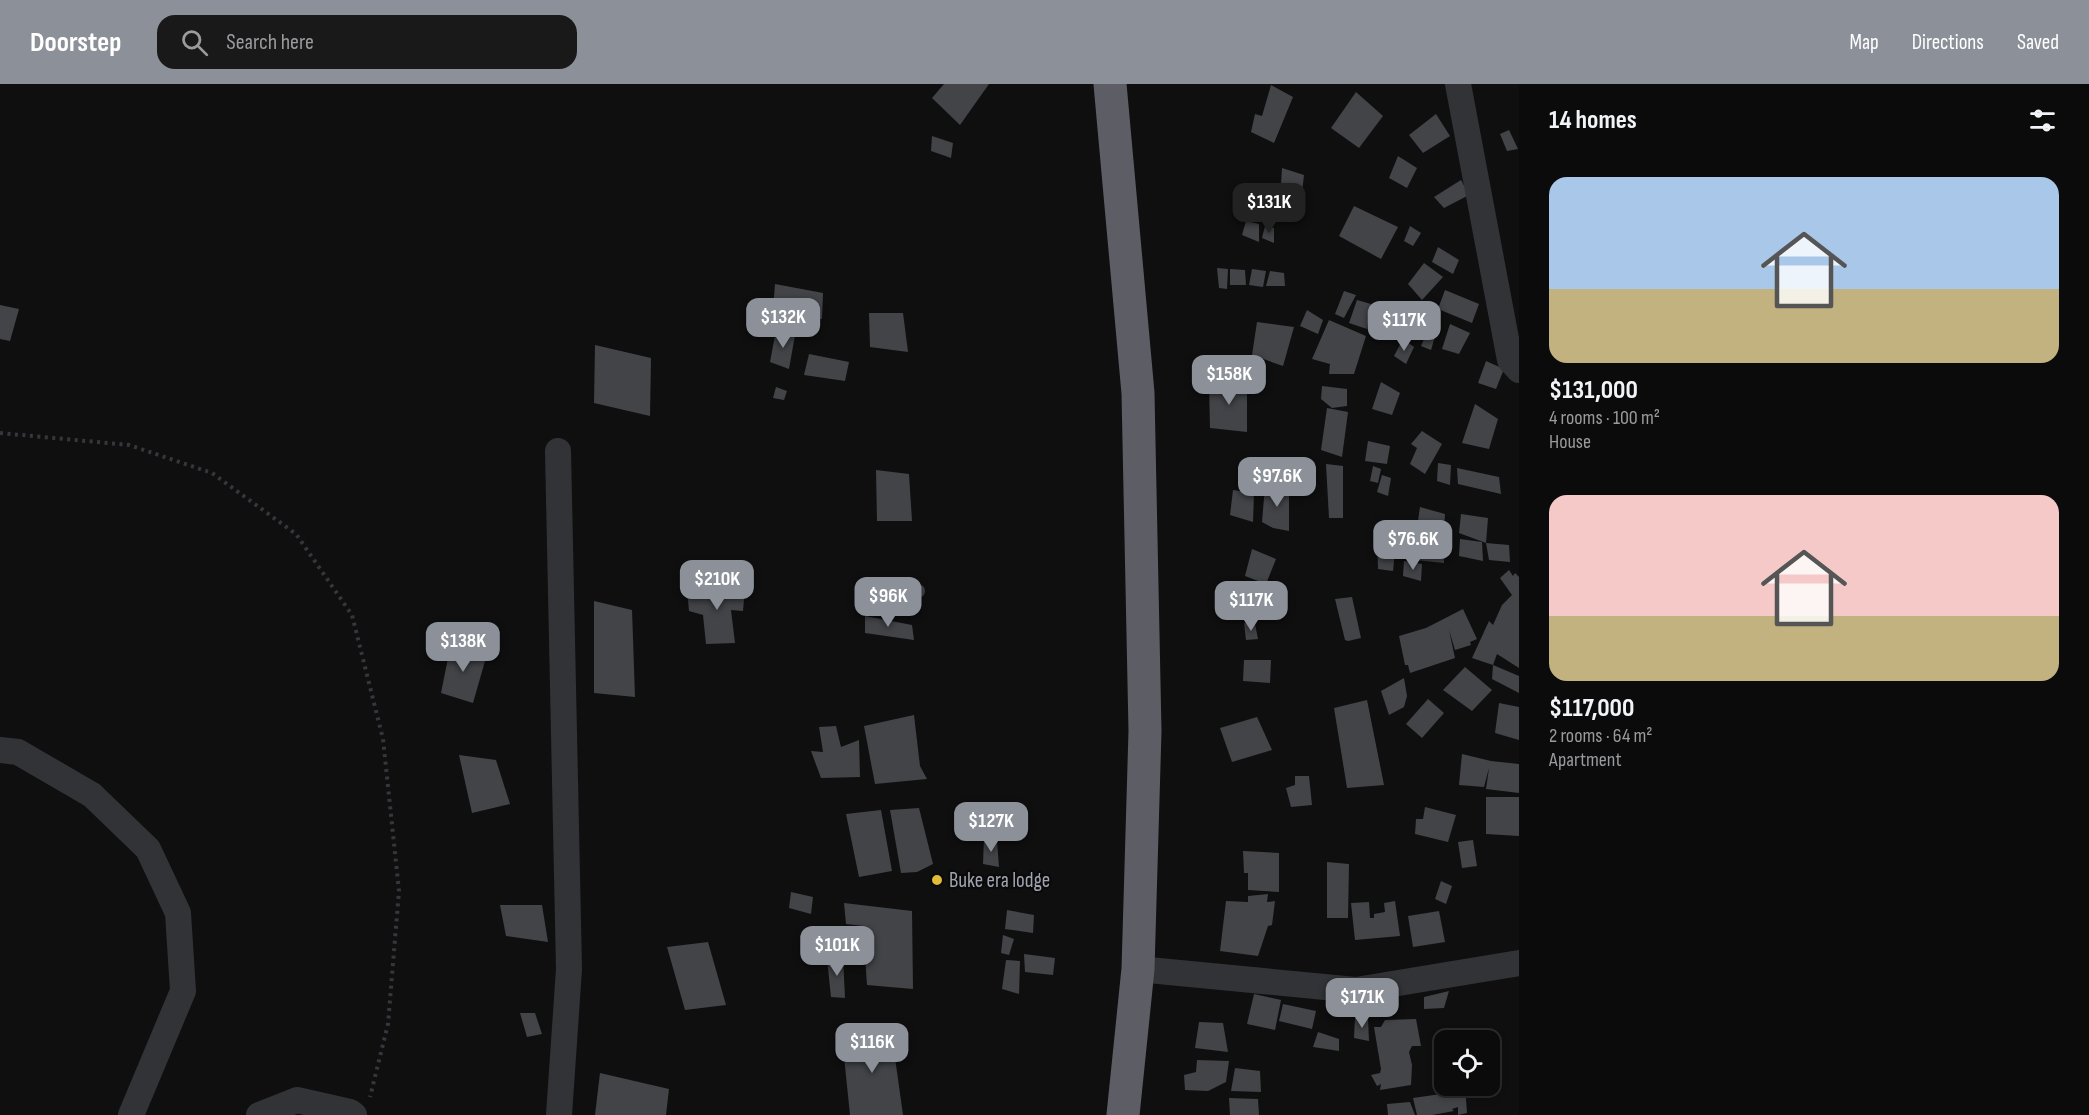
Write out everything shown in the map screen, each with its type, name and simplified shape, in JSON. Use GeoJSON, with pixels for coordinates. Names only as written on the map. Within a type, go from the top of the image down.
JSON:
{"type":"FeatureCollection","features":[{"type":"Feature","properties":{"kind":"highway"},"geometry":{"type":"LineString","coordinates":[[1110,84],[1138,393],[1145,730],[1138,969],[1123,1115]]}},
{"type":"Feature","properties":{"kind":"street"},"geometry":{"type":"LineString","coordinates":[[1458,84],[1510,360],[1519,370]]}},
{"type":"Feature","properties":{"kind":"street"},"geometry":{"type":"LineString","coordinates":[[558,451],[569,969],[559,1115]]}},
{"type":"Feature","properties":{"kind":"street"},"geometry":{"type":"LineString","coordinates":[[0,750],[18,752],[92,795],[148,849],[178,913],[183,991],[131,1115]]}},
{"type":"Feature","properties":{"kind":"street"},"geometry":{"type":"LineString","coordinates":[[1138,969],[1356,990],[1519,963]]}},
{"type":"Feature","properties":{"kind":"street"},"geometry":{"type":"LineString","coordinates":[[259,1115],[297,1100],[350,1112],[361,1109]]}},
{"type":"Feature","properties":{"kind":"path"},"geometry":{"type":"LineString","coordinates":[[0,433],[129,445],[212,473],[296,534],[352,615],[383,739],[399,891],[388,1024],[361,1109]]}},
{"type":"Feature","properties":{"kind":"building"},"geometry":{"type":"Polygon","coordinates":[[[944,84],[989,84],[960,125],[932,98],[944,84]]]}},
{"type":"Feature","properties":{"kind":"building"},"geometry":{"type":"Polygon","coordinates":[[[1271,85],[1293,97],[1274,143],[1251,132],[1255,114],[1262,116],[1271,85]]]}},
{"type":"Feature","properties":{"kind":"building"},"geometry":{"type":"Polygon","coordinates":[[[1356,92],[1383,116],[1359,148],[1331,128],[1356,92]]]}},
{"type":"Feature","properties":{"kind":"building"},"geometry":{"type":"Polygon","coordinates":[[[1436,114],[1450,136],[1423,153],[1409,135],[1436,114]]]}},
{"type":"Feature","properties":{"kind":"building"},"geometry":{"type":"Polygon","coordinates":[[[1509,130],[1518,149],[1507,151],[1500,134],[1509,130]]]}},
{"type":"Feature","properties":{"kind":"building"},"geometry":{"type":"Polygon","coordinates":[[[932,136],[953,143],[951,158],[931,151],[932,136]]]}},
{"type":"Feature","properties":{"kind":"building"},"geometry":{"type":"Polygon","coordinates":[[[1398,156],[1417,168],[1407,188],[1389,178],[1398,156]]]}},
{"type":"Feature","properties":{"kind":"building"},"geometry":{"type":"Polygon","coordinates":[[[1282,168],[1304,175],[1299,220],[1261,215],[1264,184],[1281,184],[1282,168]]]}},
{"type":"Feature","properties":{"kind":"building"},"geometry":{"type":"Polygon","coordinates":[[[1461,180],[1469,195],[1444,208],[1434,197],[1461,180]]]}},
{"type":"Feature","properties":{"kind":"building"},"geometry":{"type":"Polygon","coordinates":[[[1354,206],[1398,227],[1381,259],[1339,236],[1354,206]]]}},
{"type":"Feature","properties":{"kind":"building"},"geometry":{"type":"Polygon","coordinates":[[[1246,221],[1259,224],[1259,242],[1242,235],[1246,221]]]}},
{"type":"Feature","properties":{"kind":"building"},"geometry":{"type":"Polygon","coordinates":[[[1265,226],[1274,228],[1274,243],[1262,238],[1265,226]]]}},
{"type":"Feature","properties":{"kind":"building"},"geometry":{"type":"Polygon","coordinates":[[[1410,226],[1421,233],[1413,246],[1404,241],[1410,226]]]}},
{"type":"Feature","properties":{"kind":"building"},"geometry":{"type":"Polygon","coordinates":[[[1438,247],[1459,260],[1453,274],[1432,262],[1438,247]]]}},
{"type":"Feature","properties":{"kind":"building"},"geometry":{"type":"Polygon","coordinates":[[[1424,263],[1443,277],[1422,300],[1408,284],[1424,263]]]}},
{"type":"Feature","properties":{"kind":"building"},"geometry":{"type":"Polygon","coordinates":[[[1217,268],[1228,269],[1227,289],[1219,288],[1217,268]]]}},
{"type":"Feature","properties":{"kind":"building"},"geometry":{"type":"Polygon","coordinates":[[[1230,269],[1245,270],[1246,285],[1230,285],[1230,269]]]}},
{"type":"Feature","properties":{"kind":"building"},"geometry":{"type":"Polygon","coordinates":[[[1252,269],[1266,271],[1263,287],[1249,285],[1252,269]]]}},
{"type":"Feature","properties":{"kind":"building"},"geometry":{"type":"Polygon","coordinates":[[[1270,271],[1284,273],[1285,286],[1266,286],[1270,271]]]}},
{"type":"Feature","properties":{"kind":"building"},"geometry":{"type":"Polygon","coordinates":[[[775,284],[823,293],[822,319],[773,310],[775,284]]]}},
{"type":"Feature","properties":{"kind":"building"},"geometry":{"type":"Polygon","coordinates":[[[1445,290],[1479,304],[1472,323],[1438,309],[1445,290]]]}},
{"type":"Feature","properties":{"kind":"building"},"geometry":{"type":"Polygon","coordinates":[[[1344,291],[1356,295],[1344,318],[1335,314],[1344,291]]]}},
{"type":"Feature","properties":{"kind":"building"},"geometry":{"type":"Polygon","coordinates":[[[1357,300],[1371,304],[1367,329],[1349,323],[1357,300]]]}},
{"type":"Feature","properties":{"kind":"building"},"geometry":{"type":"Polygon","coordinates":[[[0,305],[19,309],[10,341],[0,339],[0,305]]]}},
{"type":"Feature","properties":{"kind":"building"},"geometry":{"type":"Polygon","coordinates":[[[1307,310],[1323,320],[1318,334],[1300,326],[1307,310]]]}},
{"type":"Feature","properties":{"kind":"building"},"geometry":{"type":"Polygon","coordinates":[[[869,313],[903,313],[908,352],[870,347],[869,313]]]}},
{"type":"Feature","properties":{"kind":"building"},"geometry":{"type":"Polygon","coordinates":[[[1329,320],[1366,336],[1354,374],[1329,374],[1330,364],[1312,359],[1329,320]]]}},
{"type":"Feature","properties":{"kind":"building"},"geometry":{"type":"Polygon","coordinates":[[[1257,322],[1294,327],[1283,366],[1252,355],[1257,322]]]}},
{"type":"Feature","properties":{"kind":"building"},"geometry":{"type":"Polygon","coordinates":[[[1450,324],[1470,333],[1459,354],[1442,349],[1450,324]]]}},
{"type":"Feature","properties":{"kind":"building"},"geometry":{"type":"Polygon","coordinates":[[[776,330],[795,335],[789,369],[770,362],[776,330]]]}},
{"type":"Feature","properties":{"kind":"building"},"geometry":{"type":"Polygon","coordinates":[[[1428,330],[1436,333],[1431,350],[1421,346],[1428,330]]]}},
{"type":"Feature","properties":{"kind":"building"},"geometry":{"type":"Polygon","coordinates":[[[1403,339],[1414,347],[1406,364],[1394,356],[1403,339]]]}},
{"type":"Feature","properties":{"kind":"building"},"geometry":{"type":"Polygon","coordinates":[[[595,345],[651,358],[650,416],[594,403],[595,345]]]}},
{"type":"Feature","properties":{"kind":"building"},"geometry":{"type":"Polygon","coordinates":[[[809,354],[849,362],[845,381],[804,375],[809,354]]]}},
{"type":"Feature","properties":{"kind":"building"},"geometry":{"type":"Polygon","coordinates":[[[1486,361],[1504,369],[1496,389],[1478,383],[1486,361]]]}},
{"type":"Feature","properties":{"kind":"building"},"geometry":{"type":"Polygon","coordinates":[[[1247,381],[1247,432],[1210,428],[1209,383],[1247,381]]]}},
{"type":"Feature","properties":{"kind":"building"},"geometry":{"type":"Polygon","coordinates":[[[1381,382],[1400,393],[1392,415],[1372,409],[1381,382]]]}},
{"type":"Feature","properties":{"kind":"building"},"geometry":{"type":"Polygon","coordinates":[[[1322,386],[1347,389],[1347,406],[1332,408],[1321,399],[1322,386]]]}},
{"type":"Feature","properties":{"kind":"building"},"geometry":{"type":"Polygon","coordinates":[[[776,387],[787,391],[784,400],[773,398],[776,387]]]}},
{"type":"Feature","properties":{"kind":"building"},"geometry":{"type":"Polygon","coordinates":[[[1475,404],[1498,419],[1489,449],[1462,443],[1475,404]]]}},
{"type":"Feature","properties":{"kind":"building"},"geometry":{"type":"Polygon","coordinates":[[[1327,408],[1348,412],[1342,457],[1321,450],[1327,408]]]}},
{"type":"Feature","properties":{"kind":"building"},"geometry":{"type":"Polygon","coordinates":[[[1422,431],[1442,444],[1425,474],[1410,464],[1417,448],[1411,444],[1422,431]]]}},
{"type":"Feature","properties":{"kind":"building"},"geometry":{"type":"Polygon","coordinates":[[[1368,441],[1390,446],[1387,464],[1365,461],[1368,441]]]}},
{"type":"Feature","properties":{"kind":"building"},"geometry":{"type":"Polygon","coordinates":[[[1438,463],[1451,465],[1450,485],[1437,481],[1438,463]]]}},
{"type":"Feature","properties":{"kind":"building"},"geometry":{"type":"Polygon","coordinates":[[[1326,464],[1343,466],[1343,518],[1329,518],[1326,464]]]}},
{"type":"Feature","properties":{"kind":"building"},"geometry":{"type":"Polygon","coordinates":[[[1373,466],[1381,469],[1378,483],[1370,481],[1373,466]]]}},
{"type":"Feature","properties":{"kind":"building"},"geometry":{"type":"Polygon","coordinates":[[[1457,468],[1499,477],[1501,494],[1458,484],[1457,468]]]}},
{"type":"Feature","properties":{"kind":"building"},"geometry":{"type":"Polygon","coordinates":[[[876,470],[909,474],[912,521],[877,521],[876,470]]]}},
{"type":"Feature","properties":{"kind":"building"},"geometry":{"type":"Polygon","coordinates":[[[1382,475],[1391,478],[1388,496],[1377,492],[1382,475]]]}},
{"type":"Feature","properties":{"kind":"building"},"geometry":{"type":"Polygon","coordinates":[[[1265,486],[1289,488],[1289,531],[1273,528],[1262,522],[1265,486]]]}},
{"type":"Feature","properties":{"kind":"building"},"geometry":{"type":"Polygon","coordinates":[[[1233,490],[1254,493],[1253,522],[1230,515],[1233,490]]]}},
{"type":"Feature","properties":{"kind":"building"},"geometry":{"type":"Polygon","coordinates":[[[1420,507],[1445,514],[1444,529],[1418,521],[1420,507]]]}},
{"type":"Feature","properties":{"kind":"building"},"geometry":{"type":"Polygon","coordinates":[[[1461,514],[1488,518],[1486,543],[1459,533],[1461,514]]]}},
{"type":"Feature","properties":{"kind":"building"},"geometry":{"type":"Polygon","coordinates":[[[1377,535],[1396,539],[1393,571],[1378,569],[1377,535]]]}},
{"type":"Feature","properties":{"kind":"building"},"geometry":{"type":"Polygon","coordinates":[[[1406,537],[1443,538],[1444,563],[1405,559],[1406,537]]]}},
{"type":"Feature","properties":{"kind":"building"},"geometry":{"type":"Polygon","coordinates":[[[1460,539],[1482,542],[1483,561],[1459,556],[1460,539]]]}},
{"type":"Feature","properties":{"kind":"building"},"geometry":{"type":"Polygon","coordinates":[[[1486,543],[1509,545],[1510,562],[1489,560],[1486,543]]]}},
{"type":"Feature","properties":{"kind":"building"},"geometry":{"type":"Polygon","coordinates":[[[1252,549],[1276,559],[1266,584],[1245,576],[1252,549]]]}},
{"type":"Feature","properties":{"kind":"building"},"geometry":{"type":"Polygon","coordinates":[[[1404,561],[1422,564],[1421,581],[1403,576],[1404,561]]]}},
{"type":"Feature","properties":{"kind":"building"},"geometry":{"type":"Polygon","coordinates":[[[1509,570],[1513,576],[1515,573],[1519,577],[1519,668],[1497,654],[1493,665],[1472,658],[1489,621],[1493,625],[1502,605],[1512,595],[1500,578],[1509,570]]]}},
{"type":"Feature","properties":{"kind":"building"},"geometry":{"type":"Polygon","coordinates":[[[918,584],[923,586],[925,591],[923,596],[918,598],[913,596],[911,591],[913,586],[918,584]]]}},
{"type":"Feature","properties":{"kind":"building"},"geometry":{"type":"Polygon","coordinates":[[[745,588],[743,611],[731,610],[735,643],[706,644],[703,615],[689,611],[687,589],[745,588]]]}},
{"type":"Feature","properties":{"kind":"building"},"geometry":{"type":"Polygon","coordinates":[[[1352,597],[1361,638],[1348,641],[1345,640],[1335,599],[1352,597]]]}},
{"type":"Feature","properties":{"kind":"building"},"geometry":{"type":"Polygon","coordinates":[[[594,601],[632,610],[635,697],[594,693],[594,601]]]}},
{"type":"Feature","properties":{"kind":"building"},"geometry":{"type":"Polygon","coordinates":[[[1463,609],[1477,639],[1470,642],[1471,645],[1455,650],[1449,630],[1455,658],[1410,673],[1408,665],[1405,665],[1399,636],[1426,628],[1463,609]]]}},
{"type":"Feature","properties":{"kind":"building"},"geometry":{"type":"Polygon","coordinates":[[[865,616],[912,625],[914,640],[865,633],[865,616]]]}},
{"type":"Feature","properties":{"kind":"building"},"geometry":{"type":"Polygon","coordinates":[[[1244,623],[1255,624],[1258,639],[1246,640],[1244,623]]]}},
{"type":"Feature","properties":{"kind":"building"},"geometry":{"type":"Polygon","coordinates":[[[451,643],[487,654],[473,703],[441,693],[451,643]]]}},
{"type":"Feature","properties":{"kind":"building"},"geometry":{"type":"Polygon","coordinates":[[[1244,660],[1271,660],[1270,683],[1243,681],[1244,660]]]}},
{"type":"Feature","properties":{"kind":"building"},"geometry":{"type":"Polygon","coordinates":[[[1493,665],[1519,676],[1519,693],[1492,679],[1493,665]]]}},
{"type":"Feature","properties":{"kind":"building"},"geometry":{"type":"Polygon","coordinates":[[[1465,667],[1492,690],[1472,711],[1443,690],[1465,667]]]}},
{"type":"Feature","properties":{"kind":"building"},"geometry":{"type":"Polygon","coordinates":[[[1404,678],[1407,696],[1404,707],[1389,715],[1381,691],[1404,678]]]}},
{"type":"Feature","properties":{"kind":"building"},"geometry":{"type":"Polygon","coordinates":[[[1428,699],[1444,713],[1422,738],[1406,724],[1428,699]]]}},
{"type":"Feature","properties":{"kind":"building"},"geometry":{"type":"Polygon","coordinates":[[[1367,700],[1384,785],[1347,788],[1334,708],[1367,700]]]}},
{"type":"Feature","properties":{"kind":"building"},"geometry":{"type":"Polygon","coordinates":[[[1499,703],[1519,707],[1519,740],[1495,733],[1499,703]]]}},
{"type":"Feature","properties":{"kind":"building"},"geometry":{"type":"Polygon","coordinates":[[[914,715],[920,766],[927,779],[875,784],[864,726],[914,715]]]}},
{"type":"Feature","properties":{"kind":"building"},"geometry":{"type":"Polygon","coordinates":[[[1257,717],[1272,750],[1232,762],[1220,728],[1257,717]]]}},
{"type":"Feature","properties":{"kind":"building"},"geometry":{"type":"Polygon","coordinates":[[[836,726],[841,747],[859,740],[860,777],[821,778],[811,751],[823,752],[819,727],[836,726]]]}},
{"type":"Feature","properties":{"kind":"building"},"geometry":{"type":"Polygon","coordinates":[[[1462,754],[1491,761],[1519,764],[1519,793],[1486,789],[1489,768],[1484,787],[1459,785],[1462,754]]]}},
{"type":"Feature","properties":{"kind":"building"},"geometry":{"type":"Polygon","coordinates":[[[459,755],[496,760],[510,804],[472,813],[459,755]]]}},
{"type":"Feature","properties":{"kind":"building"},"geometry":{"type":"Polygon","coordinates":[[[1295,776],[1309,776],[1312,805],[1291,807],[1286,788],[1295,785],[1295,776]]]}},
{"type":"Feature","properties":{"kind":"building"},"geometry":{"type":"Polygon","coordinates":[[[1486,797],[1519,797],[1519,836],[1486,834],[1486,797]]]}},
{"type":"Feature","properties":{"kind":"building"},"geometry":{"type":"Polygon","coordinates":[[[1425,807],[1456,815],[1448,842],[1415,834],[1416,819],[1423,819],[1425,807]]]}},
{"type":"Feature","properties":{"kind":"building"},"geometry":{"type":"Polygon","coordinates":[[[919,808],[933,864],[917,872],[901,873],[890,810],[919,808]]]}},
{"type":"Feature","properties":{"kind":"building"},"geometry":{"type":"Polygon","coordinates":[[[881,810],[892,871],[859,877],[846,814],[881,810]]]}},
{"type":"Feature","properties":{"kind":"building"},"geometry":{"type":"Polygon","coordinates":[[[984,838],[997,841],[999,867],[983,864],[984,838]]]}},
{"type":"Feature","properties":{"kind":"building"},"geometry":{"type":"Polygon","coordinates":[[[1473,840],[1477,866],[1462,868],[1458,842],[1473,840]]]}},
{"type":"Feature","properties":{"kind":"building"},"geometry":{"type":"Polygon","coordinates":[[[1243,851],[1279,853],[1279,892],[1248,890],[1248,873],[1244,873],[1243,851]]]}},
{"type":"Feature","properties":{"kind":"building"},"geometry":{"type":"Polygon","coordinates":[[[1327,862],[1349,864],[1348,918],[1327,918],[1327,862]]]}},
{"type":"Feature","properties":{"kind":"building"},"geometry":{"type":"Polygon","coordinates":[[[1441,881],[1452,886],[1446,904],[1435,899],[1441,881]]]}},
{"type":"Feature","properties":{"kind":"building"},"geometry":{"type":"Polygon","coordinates":[[[791,892],[813,897],[811,914],[789,908],[791,892]]]}},
{"type":"Feature","properties":{"kind":"building"},"geometry":{"type":"Polygon","coordinates":[[[1268,894],[1267,902],[1275,901],[1272,925],[1268,926],[1258,956],[1220,951],[1226,901],[1248,902],[1248,896],[1268,894]]]}},
{"type":"Feature","properties":{"kind":"building"},"geometry":{"type":"Polygon","coordinates":[[[1395,901],[1400,936],[1355,940],[1351,903],[1369,902],[1370,918],[1374,918],[1374,914],[1385,912],[1384,903],[1395,901]]]}},
{"type":"Feature","properties":{"kind":"building"},"geometry":{"type":"Polygon","coordinates":[[[844,903],[912,911],[913,989],[867,985],[863,926],[846,924],[844,903]]]}},
{"type":"Feature","properties":{"kind":"building"},"geometry":{"type":"Polygon","coordinates":[[[500,905],[542,905],[548,942],[506,936],[500,905]]]}},
{"type":"Feature","properties":{"kind":"building"},"geometry":{"type":"Polygon","coordinates":[[[1007,910],[1034,915],[1033,933],[1005,929],[1007,910]]]}},
{"type":"Feature","properties":{"kind":"building"},"geometry":{"type":"Polygon","coordinates":[[[1439,911],[1445,942],[1413,947],[1408,916],[1439,911]]]}},
{"type":"Feature","properties":{"kind":"building"},"geometry":{"type":"Polygon","coordinates":[[[1003,935],[1014,939],[1009,955],[1001,953],[1003,935]]]}},
{"type":"Feature","properties":{"kind":"building"},"geometry":{"type":"Polygon","coordinates":[[[708,942],[726,1005],[685,1010],[667,947],[708,942]]]}},
{"type":"Feature","properties":{"kind":"building"},"geometry":{"type":"Polygon","coordinates":[[[1024,954],[1055,958],[1053,975],[1025,972],[1024,954]]]}},
{"type":"Feature","properties":{"kind":"building"},"geometry":{"type":"Polygon","coordinates":[[[843,957],[845,998],[831,997],[827,959],[843,957]]]}},
{"type":"Feature","properties":{"kind":"building"},"geometry":{"type":"Polygon","coordinates":[[[1006,960],[1020,961],[1019,994],[1002,989],[1006,960]]]}},
{"type":"Feature","properties":{"kind":"building"},"geometry":{"type":"Polygon","coordinates":[[[1449,991],[1444,1008],[1424,1009],[1424,997],[1449,991]]]}},
{"type":"Feature","properties":{"kind":"building"},"geometry":{"type":"Polygon","coordinates":[[[1254,994],[1281,1000],[1275,1030],[1247,1024],[1254,994]]]}},
{"type":"Feature","properties":{"kind":"building"},"geometry":{"type":"Polygon","coordinates":[[[1283,1004],[1316,1011],[1312,1029],[1279,1021],[1283,1004]]]}},
{"type":"Feature","properties":{"kind":"building"},"geometry":{"type":"Polygon","coordinates":[[[520,1013],[535,1013],[542,1034],[527,1037],[520,1013]]]}},
{"type":"Feature","properties":{"kind":"building"},"geometry":{"type":"Polygon","coordinates":[[[1355,1018],[1368,1018],[1369,1041],[1354,1038],[1355,1018]]]}},
{"type":"Feature","properties":{"kind":"building"},"geometry":{"type":"Polygon","coordinates":[[[1416,1019],[1421,1046],[1412,1046],[1409,1052],[1412,1065],[1411,1085],[1380,1090],[1381,1084],[1377,1086],[1371,1075],[1380,1073],[1381,1069],[1374,1027],[1381,1027],[1385,1020],[1416,1019]]]}},
{"type":"Feature","properties":{"kind":"building"},"geometry":{"type":"Polygon","coordinates":[[[1199,1022],[1223,1023],[1228,1052],[1195,1048],[1199,1022]]]}},
{"type":"Feature","properties":{"kind":"building"},"geometry":{"type":"Polygon","coordinates":[[[891,1029],[903,1115],[850,1115],[842,1037],[891,1029]]]}},
{"type":"Feature","properties":{"kind":"building"},"geometry":{"type":"Polygon","coordinates":[[[1318,1032],[1339,1039],[1339,1051],[1313,1047],[1318,1032]]]}},
{"type":"Feature","properties":{"kind":"building"},"geometry":{"type":"Polygon","coordinates":[[[1197,1060],[1229,1061],[1226,1082],[1208,1091],[1185,1090],[1184,1075],[1196,1072],[1197,1060]]]}},
{"type":"Feature","properties":{"kind":"building"},"geometry":{"type":"Polygon","coordinates":[[[1235,1068],[1260,1071],[1261,1092],[1231,1091],[1235,1068]]]}},
{"type":"Feature","properties":{"kind":"building"},"geometry":{"type":"Polygon","coordinates":[[[600,1073],[669,1089],[666,1115],[595,1115],[600,1073]]]}},
{"type":"Feature","properties":{"kind":"building"},"geometry":{"type":"Polygon","coordinates":[[[1434,1095],[1466,1096],[1467,1113],[1458,1115],[1458,1107],[1452,1109],[1454,1111],[1417,1115],[1413,1098],[1434,1095]]]}},
{"type":"Feature","properties":{"kind":"building"},"geometry":{"type":"Polygon","coordinates":[[[1229,1098],[1258,1099],[1259,1115],[1230,1115],[1229,1098]]]}},
{"type":"Feature","properties":{"kind":"building"},"geometry":{"type":"Polygon","coordinates":[[[1410,1102],[1415,1115],[1388,1115],[1387,1104],[1410,1102]]]}},
{"type":"Feature","properties":{"kind":"place","name":"Buke era lodge"},"geometry":{"type":"Point","coordinates":[937,880]}}]}
